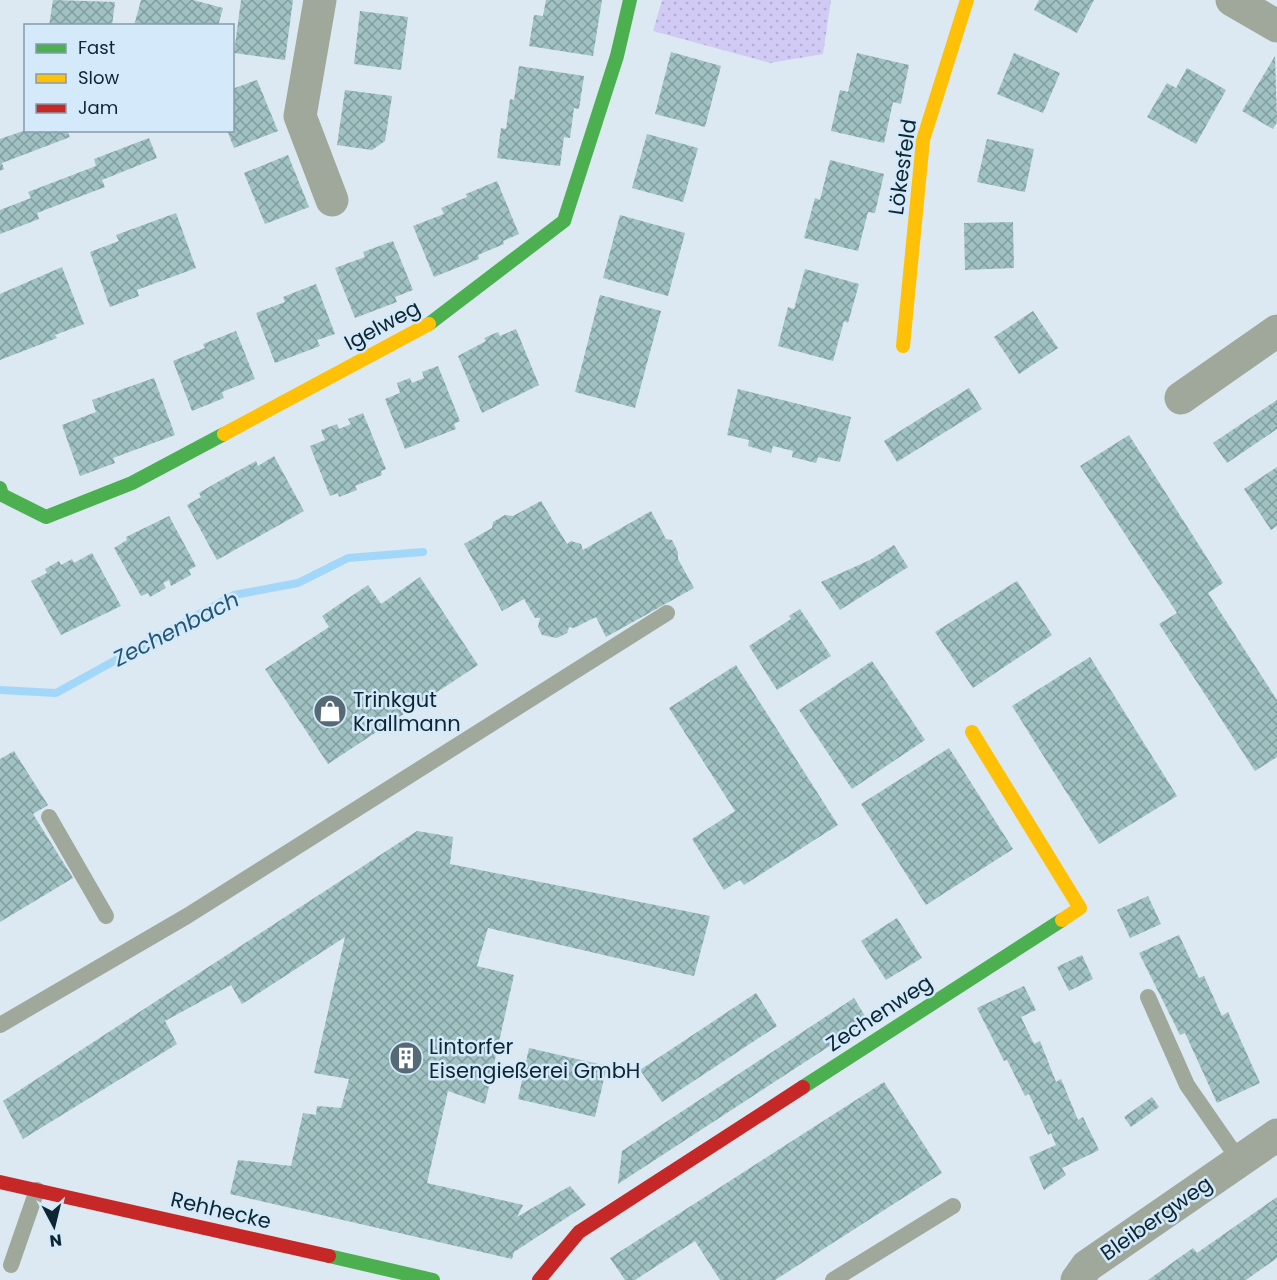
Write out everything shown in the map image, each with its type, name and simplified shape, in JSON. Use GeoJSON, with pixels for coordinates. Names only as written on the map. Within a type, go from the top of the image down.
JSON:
{"type":"FeatureCollection","features":[{"type":"Feature","properties":{"kind":"street"},"geometry":{"type":"LineString","coordinates":[[320,0],[300,116],[332,201]]}},
{"type":"Feature","properties":{"kind":"street","name":"Igelweg"},"geometry":{"type":"LineString","coordinates":[[0,488],[3,495],[46,517],[132,483],[443,315],[564,221],[617,56],[630,0]]}},
{"type":"Feature","properties":{"kind":"street","name":"Lökesfeld"},"geometry":{"type":"LineString","coordinates":[[903,346],[923,140],[967,0]]}},
{"type":"Feature","properties":{"kind":"street"},"geometry":{"type":"LineString","coordinates":[[1232,0],[1277,26]]}},
{"type":"Feature","properties":{"kind":"street"},"geometry":{"type":"LineString","coordinates":[[1181,398],[1277,331]]}},
{"type":"Feature","properties":{"kind":"street","name":"Zechenweg"},"geometry":{"type":"LineString","coordinates":[[539,1280],[579,1232],[1080,908],[972,732]]}},
{"type":"Feature","properties":{"kind":"street","name":"Bleibergweg"},"geometry":{"type":"LineString","coordinates":[[1077,1280],[1087,1266],[1277,1135]]}},
{"type":"Feature","properties":{"kind":"street","name":"Rehhecke"},"geometry":{"type":"LineString","coordinates":[[0,1182],[433,1280]]}},
{"type":"Feature","properties":{"kind":"lane"},"geometry":{"type":"LineString","coordinates":[[0,1025],[187,916],[667,613]]}},
{"type":"Feature","properties":{"kind":"lane"},"geometry":{"type":"LineString","coordinates":[[49,817],[106,916]]}},
{"type":"Feature","properties":{"kind":"lane"},"geometry":{"type":"LineString","coordinates":[[1148,997],[1187,1085],[1239,1160]]}},
{"type":"Feature","properties":{"kind":"lane"},"geometry":{"type":"LineString","coordinates":[[11,1265],[37,1190]]}},
{"type":"Feature","properties":{"kind":"lane"},"geometry":{"type":"LineString","coordinates":[[833,1280],[953,1206]]}},
{"type":"Feature","properties":{"kind":"shaded area"},"geometry":{"type":"Polygon","coordinates":[[[662,0],[831,0],[823,54],[770,63],[653,31],[662,0]]]}},
{"type":"Feature","properties":{"kind":"building"},"geometry":{"type":"Polygon","coordinates":[[[53,0],[115,2],[112,24],[49,24],[53,0]]]}},
{"type":"Feature","properties":{"kind":"building"},"geometry":{"type":"Polygon","coordinates":[[[141,0],[193,0],[223,8],[219,24],[135,24],[141,0]]]}},
{"type":"Feature","properties":{"kind":"building"},"geometry":{"type":"Polygon","coordinates":[[[241,0],[293,0],[285,60],[234,53],[241,0]]]}},
{"type":"Feature","properties":{"kind":"building"},"geometry":{"type":"Polygon","coordinates":[[[546,0],[602,0],[593,56],[529,46],[534,15],[543,16],[546,0]]]}},
{"type":"Feature","properties":{"kind":"building"},"geometry":{"type":"Polygon","coordinates":[[[1039,0],[1094,0],[1077,33],[1034,10],[1039,0]]]}},
{"type":"Feature","properties":{"kind":"building"},"geometry":{"type":"Polygon","coordinates":[[[360,11],[408,17],[401,70],[354,64],[360,11]]]}},
{"type":"Feature","properties":{"kind":"building"},"geometry":{"type":"Polygon","coordinates":[[[671,52],[721,66],[705,127],[655,114],[671,52]]]}},
{"type":"Feature","properties":{"kind":"building"},"geometry":{"type":"Polygon","coordinates":[[[857,53],[909,65],[901,104],[893,102],[884,143],[831,131],[840,90],[848,92],[857,53]]]}},
{"type":"Feature","properties":{"kind":"building"},"geometry":{"type":"Polygon","coordinates":[[[1014,53],[1060,73],[1043,113],[997,94],[1014,53]]]}},
{"type":"Feature","properties":{"kind":"building"},"geometry":{"type":"Polygon","coordinates":[[[1275,56],[1277,122],[1273,129],[1242,111],[1275,56]]]}},
{"type":"Feature","properties":{"kind":"building"},"geometry":{"type":"Polygon","coordinates":[[[519,66],[584,76],[579,109],[574,108],[570,138],[564,137],[560,166],[497,158],[501,128],[506,129],[510,99],[514,100],[519,66]]]}},
{"type":"Feature","properties":{"kind":"building"},"geometry":{"type":"Polygon","coordinates":[[[1187,68],[1226,90],[1196,144],[1147,117],[1167,83],[1176,88],[1187,68]]]}},
{"type":"Feature","properties":{"kind":"building"},"geometry":{"type":"Polygon","coordinates":[[[257,80],[278,131],[234,148],[228,132],[234,132],[234,88],[257,80]]]}},
{"type":"Feature","properties":{"kind":"building"},"geometry":{"type":"Polygon","coordinates":[[[345,90],[392,96],[385,141],[372,150],[337,145],[345,90]]]}},
{"type":"Feature","properties":{"kind":"building"},"geometry":{"type":"Polygon","coordinates":[[[24,131],[68,132],[70,137],[2,163],[4,169],[0,171],[0,139],[24,131]]]}},
{"type":"Feature","properties":{"kind":"building"},"geometry":{"type":"Polygon","coordinates":[[[647,134],[698,148],[683,202],[632,188],[647,134]]]}},
{"type":"Feature","properties":{"kind":"building"},"geometry":{"type":"Polygon","coordinates":[[[149,138],[157,158],[102,180],[105,187],[37,213],[39,219],[0,234],[0,210],[31,198],[28,192],[96,166],[94,159],[149,138]]]}},
{"type":"Feature","properties":{"kind":"building"},"geometry":{"type":"Polygon","coordinates":[[[987,139],[1034,149],[1025,192],[977,182],[987,139]]]}},
{"type":"Feature","properties":{"kind":"building"},"geometry":{"type":"Polygon","coordinates":[[[288,155],[309,207],[265,224],[244,173],[288,155]]]}},
{"type":"Feature","properties":{"kind":"building"},"geometry":{"type":"Polygon","coordinates":[[[830,160],[884,174],[875,213],[868,212],[858,251],[804,238],[815,198],[820,200],[830,160]]]}},
{"type":"Feature","properties":{"kind":"building"},"geometry":{"type":"Polygon","coordinates":[[[497,181],[519,234],[503,241],[504,244],[478,255],[479,259],[434,277],[413,226],[444,214],[441,208],[497,181]]]}},
{"type":"Feature","properties":{"kind":"building"},"geometry":{"type":"Polygon","coordinates":[[[176,213],[196,268],[137,290],[139,296],[110,307],[90,252],[119,241],[116,235],[176,213]]]}},
{"type":"Feature","properties":{"kind":"building"},"geometry":{"type":"Polygon","coordinates":[[[620,215],[685,233],[668,296],[603,278],[620,215]]]}},
{"type":"Feature","properties":{"kind":"building"},"geometry":{"type":"Polygon","coordinates":[[[1013,222],[1014,268],[965,270],[964,223],[1013,222]]]}},
{"type":"Feature","properties":{"kind":"building"},"geometry":{"type":"Polygon","coordinates":[[[393,241],[413,290],[395,297],[397,302],[355,318],[335,268],[365,257],[363,252],[393,241]]]}},
{"type":"Feature","properties":{"kind":"building"},"geometry":{"type":"Polygon","coordinates":[[[62,267],[84,324],[55,335],[57,338],[0,360],[0,294],[62,267]]]}},
{"type":"Feature","properties":{"kind":"building"},"geometry":{"type":"Polygon","coordinates":[[[805,269],[859,284],[848,323],[844,321],[833,361],[778,346],[788,307],[794,309],[805,269]]]}},
{"type":"Feature","properties":{"kind":"building"},"geometry":{"type":"Polygon","coordinates":[[[316,284],[335,334],[317,340],[320,346],[275,363],[256,313],[285,302],[283,297],[316,284]]]}},
{"type":"Feature","properties":{"kind":"building"},"geometry":{"type":"Polygon","coordinates":[[[600,295],[661,311],[635,408],[575,392],[600,295]]]}},
{"type":"Feature","properties":{"kind":"building"},"geometry":{"type":"Polygon","coordinates":[[[1033,311],[1058,348],[1019,374],[994,337],[1033,311]]]}},
{"type":"Feature","properties":{"kind":"building"},"geometry":{"type":"Polygon","coordinates":[[[516,329],[539,385],[482,413],[458,356],[486,341],[484,338],[498,332],[500,336],[516,329]]]}},
{"type":"Feature","properties":{"kind":"building"},"geometry":{"type":"Polygon","coordinates":[[[236,331],[255,379],[222,392],[224,398],[192,411],[173,361],[205,348],[203,344],[236,331]]]}},
{"type":"Feature","properties":{"kind":"building"},"geometry":{"type":"Polygon","coordinates":[[[438,366],[460,421],[454,424],[456,429],[405,449],[385,399],[400,393],[397,383],[410,378],[412,383],[424,378],[422,372],[438,366]]]}},
{"type":"Feature","properties":{"kind":"building"},"geometry":{"type":"Polygon","coordinates":[[[154,378],[175,435],[113,458],[115,463],[80,476],[62,425],[96,412],[92,400],[154,378]]]}},
{"type":"Feature","properties":{"kind":"building"},"geometry":{"type":"Polygon","coordinates":[[[969,388],[982,409],[897,462],[884,441],[969,388]]]}},
{"type":"Feature","properties":{"kind":"building"},"geometry":{"type":"Polygon","coordinates":[[[738,389],[851,417],[840,462],[818,457],[816,463],[792,457],[793,451],[773,446],[771,453],[748,446],[749,440],[727,435],[738,389]]]}},
{"type":"Feature","properties":{"kind":"building"},"geometry":{"type":"Polygon","coordinates":[[[1277,400],[1277,429],[1227,463],[1213,443],[1277,400]]]}},
{"type":"Feature","properties":{"kind":"building"},"geometry":{"type":"Polygon","coordinates":[[[363,413],[386,469],[381,471],[382,475],[355,486],[357,490],[339,497],[338,493],[330,496],[310,446],[325,440],[321,430],[337,424],[339,429],[351,424],[348,419],[363,413]]]}},
{"type":"Feature","properties":{"kind":"building"},"geometry":{"type":"Polygon","coordinates":[[[1129,435],[1223,583],[1208,593],[1277,700],[1277,757],[1255,771],[1159,624],[1177,613],[1080,466],[1129,435]]]}},
{"type":"Feature","properties":{"kind":"building"},"geometry":{"type":"Polygon","coordinates":[[[274,456],[304,511],[217,560],[187,505],[201,497],[199,493],[214,484],[256,461],[258,466],[274,456]]]}},
{"type":"Feature","properties":{"kind":"building"},"geometry":{"type":"Polygon","coordinates":[[[1277,467],[1277,526],[1271,530],[1244,489],[1277,467]]]}},
{"type":"Feature","properties":{"kind":"building"},"geometry":{"type":"Polygon","coordinates":[[[541,501],[567,544],[571,541],[581,544],[583,550],[651,511],[666,539],[672,540],[678,552],[678,559],[694,588],[606,637],[596,617],[574,628],[569,627],[567,633],[557,638],[542,635],[538,627],[540,618],[535,618],[524,599],[502,611],[464,544],[492,528],[493,522],[505,515],[513,516],[541,501]]]}},
{"type":"Feature","properties":{"kind":"building"},"geometry":{"type":"Polygon","coordinates":[[[169,516],[196,566],[189,570],[191,575],[171,586],[169,580],[163,583],[166,588],[150,597],[148,593],[141,596],[114,548],[127,540],[126,537],[169,516]]]}},
{"type":"Feature","properties":{"kind":"building"},"geometry":{"type":"Polygon","coordinates":[[[894,545],[908,567],[840,610],[821,582],[870,560],[894,545]]]}},
{"type":"Feature","properties":{"kind":"building"},"geometry":{"type":"Polygon","coordinates":[[[92,553],[121,606],[61,635],[31,581],[47,573],[45,569],[59,561],[61,565],[72,559],[74,563],[92,553]]]}},
{"type":"Feature","properties":{"kind":"building"},"geometry":{"type":"Polygon","coordinates":[[[420,577],[478,665],[328,764],[265,669],[329,627],[322,616],[368,585],[381,604],[420,577]]]}},
{"type":"Feature","properties":{"kind":"building"},"geometry":{"type":"Polygon","coordinates":[[[1017,581],[1052,635],[973,688],[935,632],[1017,581]]]}},
{"type":"Feature","properties":{"kind":"building"},"geometry":{"type":"Polygon","coordinates":[[[800,609],[831,656],[777,690],[749,646],[791,619],[789,616],[800,609]]]}},
{"type":"Feature","properties":{"kind":"building"},"geometry":{"type":"Polygon","coordinates":[[[1090,657],[1177,796],[1099,844],[1012,706],[1090,657]]]}},
{"type":"Feature","properties":{"kind":"building"},"geometry":{"type":"Polygon","coordinates":[[[872,661],[925,740],[852,789],[799,710],[872,661]]]}},
{"type":"Feature","properties":{"kind":"building"},"geometry":{"type":"Polygon","coordinates":[[[736,665],[838,825],[744,885],[740,880],[724,890],[692,839],[735,811],[669,708],[736,665]]]}},
{"type":"Feature","properties":{"kind":"building"},"geometry":{"type":"Polygon","coordinates":[[[949,748],[1013,849],[926,905],[861,804],[949,748]]]}},
{"type":"Feature","properties":{"kind":"building"},"geometry":{"type":"Polygon","coordinates":[[[14,751],[48,805],[33,814],[73,878],[0,922],[0,759],[14,751]]]}},
{"type":"Feature","properties":{"kind":"building","name":"Lintorfer Eisengießerei GmbH"},"geometry":{"type":"Polygon","coordinates":[[[417,831],[453,837],[450,864],[710,916],[694,976],[488,928],[477,966],[514,975],[485,1104],[448,1091],[427,1183],[523,1205],[517,1217],[570,1186],[586,1205],[514,1252],[512,1259],[230,1194],[238,1160],[291,1166],[303,1113],[316,1115],[317,1106],[341,1108],[349,1079],[314,1073],[345,937],[242,1004],[231,985],[165,1021],[177,1044],[23,1139],[3,1101],[417,831]]]}},
{"type":"Feature","properties":{"kind":"building"},"geometry":{"type":"Polygon","coordinates":[[[1148,896],[1161,924],[1130,938],[1117,910],[1148,896]]]}},
{"type":"Feature","properties":{"kind":"building"},"geometry":{"type":"Polygon","coordinates":[[[897,918],[922,958],[886,980],[861,941],[897,918]]]}},
{"type":"Feature","properties":{"kind":"building"},"geometry":{"type":"Polygon","coordinates":[[[1179,935],[1199,978],[1204,976],[1222,1016],[1228,1012],[1260,1083],[1217,1103],[1185,1033],[1180,1035],[1139,953],[1179,935]]]}},
{"type":"Feature","properties":{"kind":"building"},"geometry":{"type":"Polygon","coordinates":[[[1082,955],[1093,979],[1069,991],[1057,967],[1082,955]]]}},
{"type":"Feature","properties":{"kind":"building"},"geometry":{"type":"Polygon","coordinates":[[[1024,986],[1036,1010],[1021,1017],[1034,1044],[1040,1041],[1056,1082],[1061,1079],[1078,1120],[1083,1117],[1099,1150],[1062,1168],[1066,1175],[1044,1190],[1029,1157],[1056,1145],[1051,1133],[1048,1135],[1029,1094],[1025,1096],[1007,1060],[1004,1061],[977,1008],[1024,986]]]}},
{"type":"Feature","properties":{"kind":"building"},"geometry":{"type":"Polygon","coordinates":[[[756,993],[777,1026],[662,1102],[640,1070],[756,993]]]}},
{"type":"Feature","properties":{"kind":"building"},"geometry":{"type":"Polygon","coordinates":[[[854,998],[868,1021],[618,1184],[622,1151],[854,998]]]}},
{"type":"Feature","properties":{"kind":"building"},"geometry":{"type":"Polygon","coordinates":[[[529,1048],[607,1066],[595,1117],[518,1099],[529,1048]]]}},
{"type":"Feature","properties":{"kind":"building"},"geometry":{"type":"Polygon","coordinates":[[[884,1082],[942,1173],[775,1280],[720,1280],[695,1241],[635,1280],[625,1280],[610,1258],[884,1082]]]}},
{"type":"Feature","properties":{"kind":"building"},"geometry":{"type":"Polygon","coordinates":[[[1152,1097],[1159,1107],[1131,1127],[1124,1117],[1152,1097]]]}},
{"type":"Feature","properties":{"kind":"building"},"geometry":{"type":"Polygon","coordinates":[[[1277,1197],[1277,1258],[1246,1280],[1148,1280],[1193,1248],[1197,1253],[1277,1197]]]}},
{"type":"Feature","properties":{"kind":"waterway","name":"Zechenbach"},"geometry":{"type":"LineString","coordinates":[[0,690],[56,693],[234,595],[298,583],[348,558],[423,552]]}},
{"type":"Feature","properties":{"kind":"traffic: fast"},"geometry":{"type":"LineString","coordinates":[[429,324],[564,221],[617,56],[630,0]]}},
{"type":"Feature","properties":{"kind":"traffic: fast"},"geometry":{"type":"LineString","coordinates":[[0,488],[2,495],[46,517],[132,483],[224,434]]}},
{"type":"Feature","properties":{"kind":"traffic: fast"},"geometry":{"type":"LineString","coordinates":[[803,1087],[1062,920]]}},
{"type":"Feature","properties":{"kind":"traffic: fast"},"geometry":{"type":"LineString","coordinates":[[329,1256],[433,1280]]}},
{"type":"Feature","properties":{"kind":"traffic: slow"},"geometry":{"type":"LineString","coordinates":[[903,346],[923,140],[967,0]]}},
{"type":"Feature","properties":{"kind":"traffic: slow"},"geometry":{"type":"LineString","coordinates":[[224,434],[429,324]]}},
{"type":"Feature","properties":{"kind":"traffic: slow"},"geometry":{"type":"LineString","coordinates":[[972,732],[1080,908],[1062,920]]}},
{"type":"Feature","properties":{"kind":"traffic: jam"},"geometry":{"type":"LineString","coordinates":[[539,1280],[579,1232],[803,1087]]}},
{"type":"Feature","properties":{"kind":"traffic: jam"},"geometry":{"type":"LineString","coordinates":[[0,1182],[329,1256]]}},
{"type":"Feature","properties":{"kind":"place","name":"Trinkgut Krallmann"},"geometry":{"type":"Point","coordinates":[330,711]}},
{"type":"Feature","properties":{"kind":"place","name":"Lintorfer Eisengießerei GmbH"},"geometry":{"type":"Point","coordinates":[406,1058]}}]}
